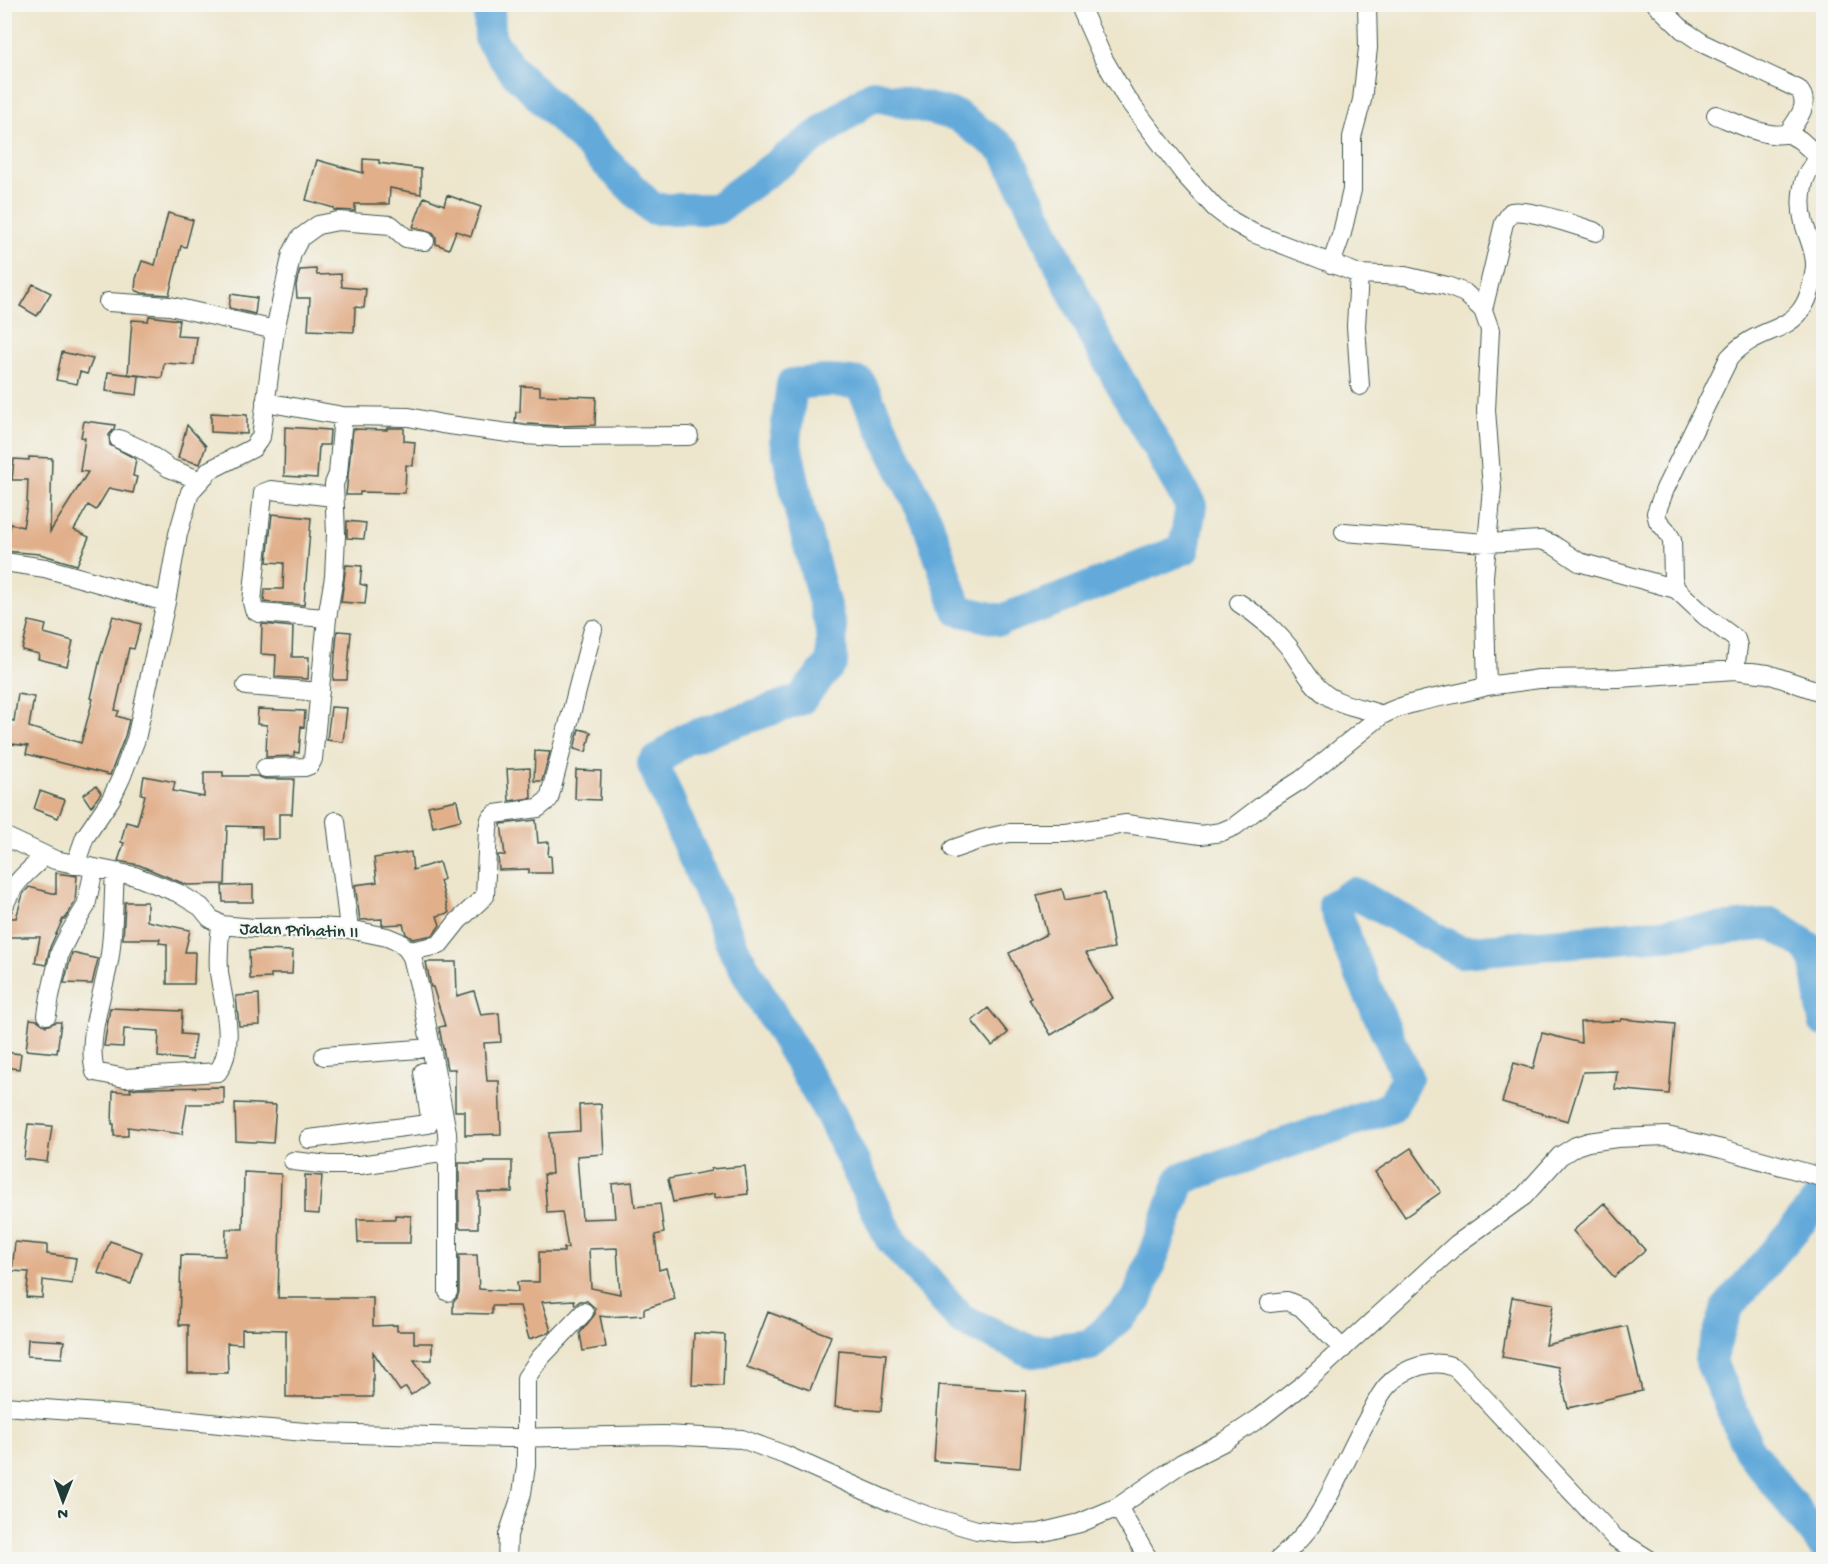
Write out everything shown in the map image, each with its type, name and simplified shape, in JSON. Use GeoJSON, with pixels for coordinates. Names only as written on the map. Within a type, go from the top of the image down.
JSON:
{"type":"FeatureCollection","features":[{"type":"Feature","properties":{"kind":"street"},"geometry":{"type":"LineString","coordinates":[[1079,4],[1103,58],[1125,96],[1172,159],[1215,208],[1232,221],[1253,233],[1359,274],[1405,276],[1433,282],[1465,293],[1483,310],[1489,323],[1490,343],[1486,410],[1492,501],[1484,577],[1487,686]]}},
{"type":"Feature","properties":{"kind":"street"},"geometry":{"type":"LineString","coordinates":[[1331,264],[1342,233],[1352,190],[1352,137],[1362,100],[1368,48],[1367,4]]}},
{"type":"Feature","properties":{"kind":"street"},"geometry":{"type":"LineString","coordinates":[[1656,4],[1683,30],[1704,44],[1798,89],[1804,100],[1804,107],[1788,133],[1783,135],[1767,133],[1716,115]]}},
{"type":"Feature","properties":{"kind":"street"},"geometry":{"type":"LineString","coordinates":[[1676,590],[1673,579],[1672,540],[1670,534],[1658,521],[1657,509],[1729,358],[1744,345],[1791,321],[1805,305],[1810,287],[1815,261],[1803,218],[1803,195],[1808,171],[1822,159],[1788,133]]}},
{"type":"Feature","properties":{"kind":"street"},"geometry":{"type":"LineString","coordinates":[[1483,310],[1504,223],[1511,212],[1534,214],[1596,232]]}},
{"type":"Feature","properties":{"kind":"street"},"geometry":{"type":"LineString","coordinates":[[75,865],[85,837],[111,799],[121,778],[135,739],[185,505],[190,492],[210,470],[253,448],[261,437],[275,330],[292,253],[300,238],[310,228],[330,222],[385,224],[398,229],[406,238],[426,241]]}},
{"type":"Feature","properties":{"kind":"street"},"geometry":{"type":"LineString","coordinates":[[1359,274],[1356,326],[1360,386]]}},
{"type":"Feature","properties":{"kind":"street"},"geometry":{"type":"LineString","coordinates":[[108,302],[170,306],[275,330]]}},
{"type":"Feature","properties":{"kind":"street"},"geometry":{"type":"LineString","coordinates":[[265,402],[343,416],[409,417],[493,431],[557,437],[689,436]]}},
{"type":"Feature","properties":{"kind":"street"},"geometry":{"type":"LineString","coordinates":[[265,768],[310,765],[313,759],[335,553],[334,497],[343,416]]}},
{"type":"Feature","properties":{"kind":"street"},"geometry":{"type":"LineString","coordinates":[[119,440],[143,450],[169,468],[199,480]]}},
{"type":"Feature","properties":{"kind":"street"},"geometry":{"type":"LineString","coordinates":[[327,618],[259,612],[254,610],[252,603],[263,493],[278,490],[334,497]]}},
{"type":"Feature","properties":{"kind":"street"},"geometry":{"type":"LineString","coordinates":[[1344,532],[1486,543],[1534,540],[1548,542],[1579,562],[1676,590],[1736,639],[1738,646],[1735,670]]}},
{"type":"Feature","properties":{"kind":"street"},"geometry":{"type":"LineString","coordinates":[[4,562],[45,568],[166,602]]}},
{"type":"Feature","properties":{"kind":"street"},"geometry":{"type":"LineString","coordinates":[[1239,603],[1270,627],[1287,645],[1317,687],[1327,695],[1337,701],[1382,715]]}},
{"type":"Feature","properties":{"kind":"street"},"geometry":{"type":"LineString","coordinates":[[309,1140],[428,1124],[430,1117],[425,1048],[412,957],[415,950],[436,946],[442,942],[458,921],[484,896],[490,819],[503,811],[538,808],[549,799],[593,629]]}},
{"type":"Feature","properties":{"kind":"street"},"geometry":{"type":"LineString","coordinates":[[953,849],[1010,833],[1066,833],[1126,824],[1201,835],[1221,832],[1235,826],[1301,780],[1382,715],[1416,703],[1487,686],[1539,679],[1619,678],[1735,670],[1768,674],[1824,693]]}},
{"type":"Feature","properties":{"kind":"street"},"geometry":{"type":"LineString","coordinates":[[246,686],[320,692]]}},
{"type":"Feature","properties":{"kind":"street"},"geometry":{"type":"LineString","coordinates":[[336,821],[349,929]]}},
{"type":"Feature","properties":{"kind":"street","name":"Jalan Prihatin II"},"geometry":{"type":"LineString","coordinates":[[4,836],[44,857],[135,876],[178,893],[201,907],[210,918],[221,925],[254,928],[349,929],[372,933],[399,942],[412,957]]}},
{"type":"Feature","properties":{"kind":"street"},"geometry":{"type":"LineString","coordinates":[[4,907],[20,879],[44,857]]}},
{"type":"Feature","properties":{"kind":"street"},"geometry":{"type":"LineString","coordinates":[[47,1015],[60,952],[86,906],[94,869]]}},
{"type":"Feature","properties":{"kind":"street"},"geometry":{"type":"LineString","coordinates":[[115,872],[109,961],[96,1018],[92,1061],[95,1072],[125,1078],[218,1072],[225,1062],[228,1048],[223,989],[219,973],[218,947],[221,925]]}},
{"type":"Feature","properties":{"kind":"street"},"geometry":{"type":"LineString","coordinates":[[324,1056],[425,1048]]}},
{"type":"Feature","properties":{"kind":"street"},"geometry":{"type":"LineString","coordinates":[[425,1048],[447,1132],[448,1292]]}},
{"type":"Feature","properties":{"kind":"street"},"geometry":{"type":"LineString","coordinates":[[4,1406],[317,1432],[518,1437],[664,1435],[742,1439],[776,1451],[891,1502],[968,1528],[1016,1534],[1057,1530],[1118,1507],[1176,1467],[1243,1430],[1306,1382],[1447,1252],[1524,1196],[1560,1156],[1576,1146],[1617,1138],[1667,1136],[1691,1140],[1824,1178]]}},
{"type":"Feature","properties":{"kind":"street"},"geometry":{"type":"LineString","coordinates":[[293,1161],[329,1166],[360,1165],[448,1152]]}},
{"type":"Feature","properties":{"kind":"street"},"geometry":{"type":"LineString","coordinates":[[1270,1303],[1287,1301],[1301,1307],[1343,1349]]}},
{"type":"Feature","properties":{"kind":"street"},"geometry":{"type":"LineString","coordinates":[[507,1560],[508,1535],[524,1481],[518,1437],[526,1378],[540,1358],[584,1312]]}},
{"type":"Feature","properties":{"kind":"street"},"geometry":{"type":"LineString","coordinates":[[1278,1560],[1306,1534],[1320,1513],[1362,1428],[1388,1384],[1413,1369],[1443,1363],[1462,1374],[1615,1538],[1650,1560]]}},
{"type":"Feature","properties":{"kind":"street"},"geometry":{"type":"LineString","coordinates":[[1118,1507],[1149,1560]]}},
{"type":"Feature","properties":{"kind":"building"},"geometry":{"type":"Polygon","coordinates":[[[363,159],[421,169],[421,194],[390,188],[389,204],[355,204],[355,211],[334,210],[334,208],[306,200],[317,160],[363,173],[363,159]]]}},
{"type":"Feature","properties":{"kind":"building"},"geometry":{"type":"Polygon","coordinates":[[[447,195],[481,207],[471,236],[456,231],[449,249],[436,244],[436,238],[432,232],[413,227],[424,197],[444,205],[447,195]]]}},
{"type":"Feature","properties":{"kind":"building"},"geometry":{"type":"Polygon","coordinates":[[[168,213],[193,220],[186,247],[181,246],[169,295],[142,293],[135,290],[136,279],[142,261],[155,265],[168,213]]]}},
{"type":"Feature","properties":{"kind":"building"},"geometry":{"type":"Polygon","coordinates":[[[316,269],[317,275],[341,274],[342,287],[366,289],[364,308],[355,307],[354,332],[308,330],[310,298],[297,298],[296,285],[300,270],[316,269]]]}},
{"type":"Feature","properties":{"kind":"building"},"geometry":{"type":"Polygon","coordinates":[[[33,284],[51,293],[37,316],[20,306],[33,284]]]}},
{"type":"Feature","properties":{"kind":"building"},"geometry":{"type":"Polygon","coordinates":[[[231,294],[257,298],[255,314],[229,308],[231,294]]]}},
{"type":"Feature","properties":{"kind":"building"},"geometry":{"type":"Polygon","coordinates":[[[149,316],[179,320],[177,336],[197,337],[194,365],[164,363],[162,378],[128,374],[132,320],[148,321],[149,316]]]}},
{"type":"Feature","properties":{"kind":"building"},"geometry":{"type":"Polygon","coordinates":[[[62,352],[93,359],[87,374],[80,372],[77,384],[56,380],[62,352]]]}},
{"type":"Feature","properties":{"kind":"building"},"geometry":{"type":"Polygon","coordinates":[[[108,372],[139,376],[137,395],[106,391],[108,372]]]}},
{"type":"Feature","properties":{"kind":"building"},"geometry":{"type":"Polygon","coordinates":[[[521,386],[540,387],[540,395],[596,397],[595,425],[557,426],[515,423],[516,412],[520,412],[521,386]]]}},
{"type":"Feature","properties":{"kind":"building"},"geometry":{"type":"Polygon","coordinates":[[[211,413],[247,415],[247,434],[211,432],[211,413]]]}},
{"type":"Feature","properties":{"kind":"building"},"geometry":{"type":"Polygon","coordinates":[[[84,421],[115,425],[109,435],[110,445],[136,459],[133,476],[137,477],[133,493],[109,488],[96,510],[88,505],[74,530],[89,537],[77,565],[40,554],[4,551],[11,524],[23,527],[27,505],[28,480],[12,480],[14,459],[52,458],[50,532],[88,472],[80,471],[85,438],[81,437],[84,421]]]}},
{"type":"Feature","properties":{"kind":"building"},"geometry":{"type":"Polygon","coordinates":[[[187,425],[206,446],[200,464],[178,458],[187,425]]]}},
{"type":"Feature","properties":{"kind":"building"},"geometry":{"type":"Polygon","coordinates":[[[285,427],[330,430],[329,445],[319,445],[317,478],[284,476],[285,427]]]}},
{"type":"Feature","properties":{"kind":"building"},"geometry":{"type":"Polygon","coordinates":[[[387,428],[404,428],[404,441],[415,442],[413,466],[406,465],[405,493],[360,492],[360,495],[346,495],[353,429],[387,430],[387,428]]]}},
{"type":"Feature","properties":{"kind":"building"},"geometry":{"type":"Polygon","coordinates":[[[272,514],[311,518],[304,605],[264,602],[265,589],[283,589],[284,563],[267,562],[272,514]]]}},
{"type":"Feature","properties":{"kind":"building"},"geometry":{"type":"Polygon","coordinates":[[[347,521],[366,523],[364,539],[347,538],[347,521]]]}},
{"type":"Feature","properties":{"kind":"building"},"geometry":{"type":"Polygon","coordinates":[[[346,565],[362,566],[360,584],[367,586],[365,604],[341,602],[346,565]]]}},
{"type":"Feature","properties":{"kind":"building"},"geometry":{"type":"Polygon","coordinates":[[[113,616],[141,624],[134,649],[129,648],[115,710],[119,711],[117,716],[129,720],[110,775],[26,754],[28,746],[4,743],[4,719],[14,721],[18,694],[34,697],[29,727],[81,743],[93,699],[91,698],[100,659],[113,616]]]}},
{"type":"Feature","properties":{"kind":"building"},"geometry":{"type":"Polygon","coordinates":[[[29,621],[46,625],[44,633],[73,641],[67,666],[38,659],[39,654],[22,650],[29,621]]]}},
{"type":"Feature","properties":{"kind":"building"},"geometry":{"type":"Polygon","coordinates":[[[262,624],[293,627],[292,657],[309,657],[308,679],[275,677],[276,655],[261,654],[262,624]]]}},
{"type":"Feature","properties":{"kind":"building"},"geometry":{"type":"Polygon","coordinates":[[[337,631],[351,632],[347,680],[333,680],[337,631]]]}},
{"type":"Feature","properties":{"kind":"building"},"geometry":{"type":"Polygon","coordinates":[[[331,707],[347,708],[343,742],[327,740],[331,707]]]}},
{"type":"Feature","properties":{"kind":"building"},"geometry":{"type":"Polygon","coordinates":[[[258,709],[305,711],[304,727],[301,726],[299,753],[294,752],[294,756],[266,757],[267,725],[257,724],[258,709]]]}},
{"type":"Feature","properties":{"kind":"building"},"geometry":{"type":"Polygon","coordinates":[[[579,729],[591,732],[586,752],[574,749],[579,729]]]}},
{"type":"Feature","properties":{"kind":"building"},"geometry":{"type":"Polygon","coordinates":[[[535,751],[550,752],[542,781],[534,781],[535,751]]]}},
{"type":"Feature","properties":{"kind":"building"},"geometry":{"type":"Polygon","coordinates":[[[530,768],[531,798],[509,801],[507,769],[530,768]]]}},
{"type":"Feature","properties":{"kind":"building"},"geometry":{"type":"Polygon","coordinates":[[[576,770],[601,771],[600,800],[575,799],[576,770]]]}},
{"type":"Feature","properties":{"kind":"building"},"geometry":{"type":"Polygon","coordinates":[[[204,772],[223,772],[223,776],[294,779],[292,814],[279,814],[279,839],[262,839],[262,827],[227,826],[225,884],[187,885],[139,865],[118,861],[124,843],[121,842],[126,822],[137,825],[145,795],[141,794],[144,776],[175,782],[173,791],[204,797],[204,772]]]}},
{"type":"Feature","properties":{"kind":"building"},"geometry":{"type":"Polygon","coordinates":[[[96,786],[101,793],[91,807],[83,795],[96,786]]]}},
{"type":"Feature","properties":{"kind":"building"},"geometry":{"type":"Polygon","coordinates":[[[40,791],[65,800],[58,818],[34,809],[40,791]]]}},
{"type":"Feature","properties":{"kind":"building"},"geometry":{"type":"Polygon","coordinates":[[[457,800],[461,820],[433,827],[428,806],[457,800]]]}},
{"type":"Feature","properties":{"kind":"building"},"geometry":{"type":"Polygon","coordinates":[[[536,820],[538,843],[549,842],[548,856],[551,856],[552,873],[529,873],[529,869],[499,870],[498,855],[505,855],[501,824],[536,820]]]}},
{"type":"Feature","properties":{"kind":"building"},"geometry":{"type":"Polygon","coordinates":[[[411,852],[413,870],[439,862],[444,879],[440,881],[449,913],[437,916],[440,925],[433,935],[413,939],[406,934],[403,924],[382,925],[382,919],[360,920],[355,885],[377,882],[374,858],[411,852]]]}},
{"type":"Feature","properties":{"kind":"building"},"geometry":{"type":"Polygon","coordinates":[[[56,873],[77,876],[75,902],[63,919],[50,947],[46,965],[35,963],[40,937],[7,937],[6,918],[16,918],[23,894],[29,887],[56,894],[56,873]]]}},
{"type":"Feature","properties":{"kind":"building"},"geometry":{"type":"Polygon","coordinates":[[[253,885],[253,902],[223,902],[222,886],[253,885]]]}},
{"type":"Feature","properties":{"kind":"building"},"geometry":{"type":"Polygon","coordinates":[[[1062,889],[1065,900],[1104,893],[1114,948],[1086,953],[1113,998],[1051,1035],[1029,999],[1031,998],[1009,953],[1047,934],[1037,895],[1062,889]]]}},
{"type":"Feature","properties":{"kind":"building"},"geometry":{"type":"Polygon","coordinates":[[[125,902],[147,902],[147,921],[190,930],[185,952],[195,952],[194,984],[167,984],[167,944],[159,943],[160,939],[123,939],[125,902]]]}},
{"type":"Feature","properties":{"kind":"building"},"geometry":{"type":"Polygon","coordinates":[[[249,951],[293,951],[292,974],[271,974],[271,978],[250,979],[249,951]]]}},
{"type":"Feature","properties":{"kind":"building"},"geometry":{"type":"Polygon","coordinates":[[[72,953],[98,959],[92,984],[64,983],[72,953]]]}},
{"type":"Feature","properties":{"kind":"building"},"geometry":{"type":"Polygon","coordinates":[[[426,962],[456,962],[457,996],[474,991],[481,1015],[499,1013],[501,1042],[484,1043],[487,1081],[499,1081],[501,1134],[465,1135],[465,1111],[455,1111],[455,1069],[447,1069],[439,1027],[445,1026],[433,987],[431,987],[426,962]]]}},
{"type":"Feature","properties":{"kind":"building"},"geometry":{"type":"Polygon","coordinates":[[[259,994],[260,1025],[239,1026],[236,996],[259,994]]]}},
{"type":"Feature","properties":{"kind":"building"},"geometry":{"type":"Polygon","coordinates":[[[110,1008],[182,1011],[181,1034],[195,1035],[192,1060],[158,1057],[159,1031],[124,1029],[123,1047],[104,1046],[110,1008]]]}},
{"type":"Feature","properties":{"kind":"building"},"geometry":{"type":"Polygon","coordinates":[[[988,1008],[1008,1033],[992,1046],[972,1021],[988,1008]]]}},
{"type":"Feature","properties":{"kind":"building"},"geometry":{"type":"Polygon","coordinates":[[[30,1019],[37,1020],[46,1026],[61,1022],[57,1053],[26,1050],[30,1019]]]}},
{"type":"Feature","properties":{"kind":"building"},"geometry":{"type":"Polygon","coordinates":[[[1621,1019],[1675,1024],[1669,1094],[1615,1089],[1617,1071],[1583,1072],[1568,1121],[1502,1102],[1514,1063],[1533,1069],[1542,1033],[1581,1043],[1580,1022],[1621,1021],[1621,1019]]]}},
{"type":"Feature","properties":{"kind":"building"},"geometry":{"type":"Polygon","coordinates":[[[4,1052],[21,1054],[19,1069],[4,1067],[4,1052]]]}},
{"type":"Feature","properties":{"kind":"building"},"geometry":{"type":"Polygon","coordinates":[[[224,1087],[224,1104],[187,1104],[182,1134],[128,1127],[128,1136],[114,1136],[113,1091],[131,1092],[130,1089],[138,1088],[224,1087]]]}},
{"type":"Feature","properties":{"kind":"building"},"geometry":{"type":"Polygon","coordinates":[[[235,1103],[276,1105],[273,1143],[236,1141],[235,1103]]]}},
{"type":"Feature","properties":{"kind":"building"},"geometry":{"type":"Polygon","coordinates":[[[601,1104],[604,1154],[577,1156],[582,1219],[615,1218],[612,1184],[632,1182],[635,1207],[660,1204],[664,1233],[655,1235],[659,1270],[666,1268],[675,1299],[644,1309],[644,1315],[600,1316],[606,1347],[583,1351],[580,1333],[595,1314],[595,1308],[587,1301],[580,1301],[575,1305],[574,1300],[542,1302],[551,1331],[529,1339],[520,1306],[492,1306],[492,1314],[453,1313],[453,1302],[459,1292],[459,1255],[477,1255],[479,1289],[518,1292],[517,1282],[539,1282],[539,1252],[564,1252],[564,1248],[568,1248],[562,1212],[547,1213],[544,1174],[552,1174],[549,1133],[580,1131],[579,1105],[601,1104]],[[617,1248],[589,1249],[591,1288],[620,1294],[617,1248]]]}},
{"type":"Feature","properties":{"kind":"building"},"geometry":{"type":"Polygon","coordinates":[[[28,1124],[52,1126],[47,1162],[24,1159],[28,1124]]]}},
{"type":"Feature","properties":{"kind":"building"},"geometry":{"type":"Polygon","coordinates":[[[1411,1148],[1441,1192],[1405,1217],[1375,1172],[1411,1148]]]}},
{"type":"Feature","properties":{"kind":"building"},"geometry":{"type":"Polygon","coordinates":[[[485,1161],[512,1161],[512,1192],[478,1192],[478,1228],[459,1228],[459,1163],[485,1163],[485,1161]]]}},
{"type":"Feature","properties":{"kind":"building"},"geometry":{"type":"Polygon","coordinates":[[[745,1166],[748,1194],[714,1198],[714,1194],[673,1202],[668,1179],[711,1171],[711,1169],[745,1166]]]}},
{"type":"Feature","properties":{"kind":"building"},"geometry":{"type":"Polygon","coordinates":[[[244,1172],[281,1174],[278,1298],[373,1298],[373,1326],[397,1325],[397,1331],[414,1331],[414,1343],[432,1343],[432,1360],[414,1360],[429,1382],[411,1395],[406,1387],[400,1391],[373,1352],[373,1397],[286,1397],[286,1330],[242,1329],[242,1344],[227,1343],[228,1373],[188,1373],[188,1325],[179,1325],[181,1255],[225,1256],[226,1229],[243,1229],[244,1172]]]}},
{"type":"Feature","properties":{"kind":"building"},"geometry":{"type":"Polygon","coordinates":[[[305,1175],[322,1176],[319,1214],[305,1213],[305,1175]]]}},
{"type":"Feature","properties":{"kind":"building"},"geometry":{"type":"Polygon","coordinates":[[[1604,1203],[1645,1250],[1614,1277],[1573,1231],[1604,1203]]]}},
{"type":"Feature","properties":{"kind":"building"},"geometry":{"type":"Polygon","coordinates":[[[395,1215],[411,1216],[410,1243],[358,1243],[357,1219],[395,1219],[395,1215]]]}},
{"type":"Feature","properties":{"kind":"building"},"geometry":{"type":"Polygon","coordinates":[[[110,1241],[142,1252],[131,1284],[98,1273],[110,1241]]]}},
{"type":"Feature","properties":{"kind":"building"},"geometry":{"type":"Polygon","coordinates":[[[15,1242],[47,1245],[47,1254],[76,1258],[72,1284],[43,1280],[42,1298],[26,1297],[29,1272],[12,1271],[15,1242]]]}},
{"type":"Feature","properties":{"kind":"building"},"geometry":{"type":"Polygon","coordinates":[[[1512,1297],[1553,1304],[1546,1345],[1627,1326],[1642,1391],[1568,1408],[1558,1367],[1502,1357],[1512,1297]]]}},
{"type":"Feature","properties":{"kind":"building"},"geometry":{"type":"Polygon","coordinates":[[[768,1312],[831,1336],[810,1390],[747,1367],[768,1312]]]}},
{"type":"Feature","properties":{"kind":"building"},"geometry":{"type":"Polygon","coordinates":[[[694,1333],[725,1335],[723,1386],[692,1385],[694,1333]]]}},
{"type":"Feature","properties":{"kind":"building"},"geometry":{"type":"Polygon","coordinates":[[[28,1339],[64,1341],[62,1358],[27,1356],[28,1339]]]}},
{"type":"Feature","properties":{"kind":"building"},"geometry":{"type":"Polygon","coordinates":[[[839,1350],[886,1354],[881,1411],[835,1407],[839,1350]]]}},
{"type":"Feature","properties":{"kind":"building"},"geometry":{"type":"Polygon","coordinates":[[[939,1385],[1026,1391],[1020,1468],[934,1461],[939,1385]]]}},
{"type":"Feature","properties":{"kind":"waterway"},"geometry":{"type":"LineString","coordinates":[[489,4],[490,39],[514,71],[653,209],[716,209],[873,95],[956,115],[1005,150],[1094,336],[1191,506],[1184,549],[1060,599],[1000,620],[958,610],[927,521],[860,383],[828,381],[792,384],[785,440],[801,515],[831,629],[832,662],[800,700],[685,739],[653,764],[736,954],[831,1115],[890,1238],[961,1319],[1032,1352],[1090,1345],[1137,1300],[1181,1179],[1392,1107],[1407,1077],[1353,958],[1334,905],[1354,893],[1461,952],[1773,924],[1807,946],[1816,962],[1824,1021]]}},
{"type":"Feature","properties":{"kind":"waterway"},"geometry":{"type":"LineString","coordinates":[[1824,1180],[1819,1200],[1727,1308],[1710,1360],[1749,1450],[1824,1546]]}}]}
